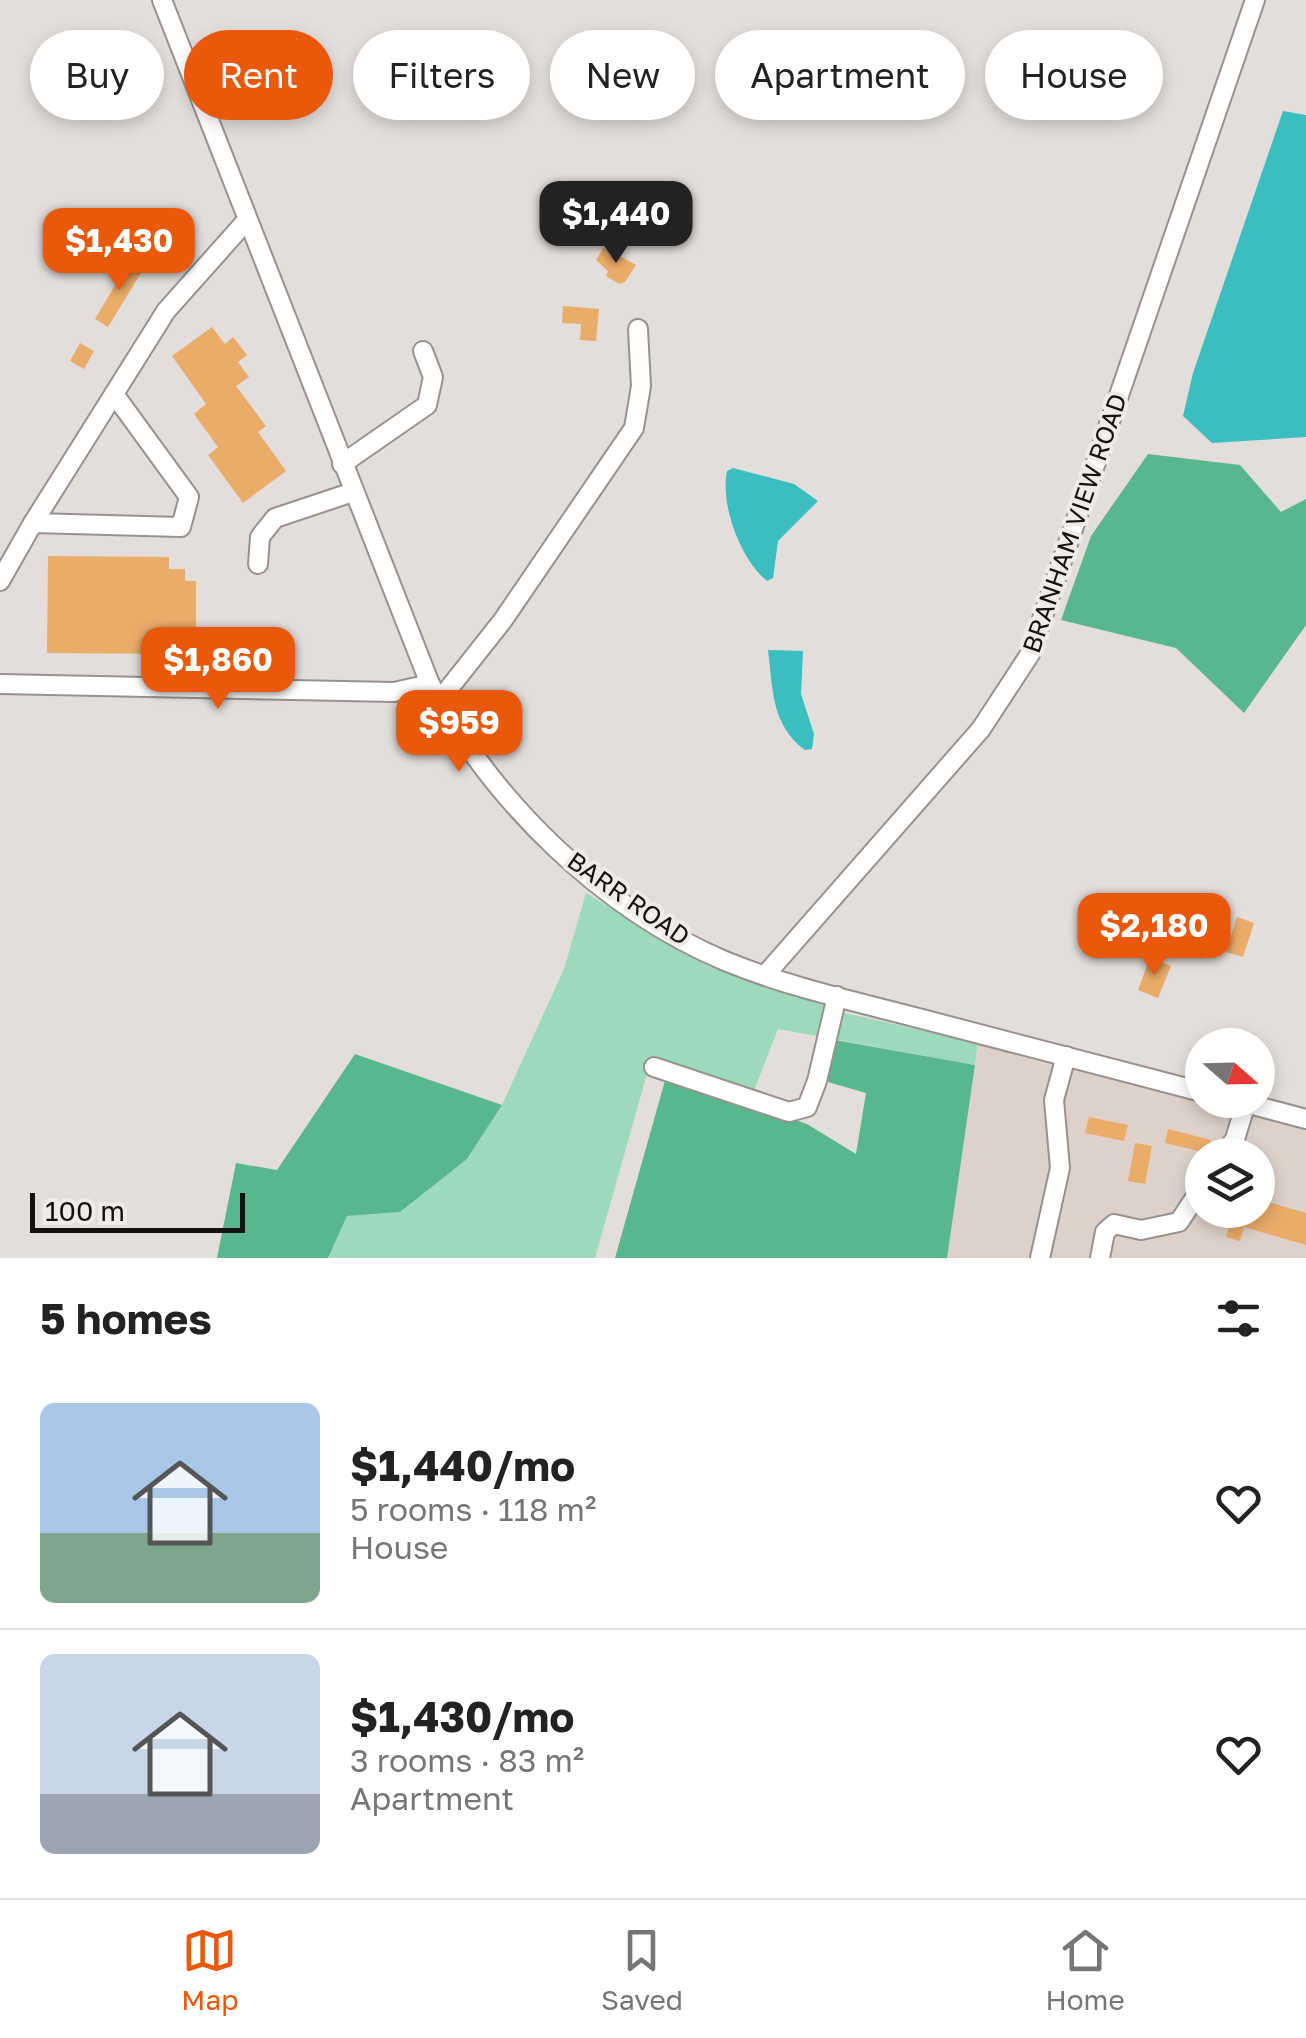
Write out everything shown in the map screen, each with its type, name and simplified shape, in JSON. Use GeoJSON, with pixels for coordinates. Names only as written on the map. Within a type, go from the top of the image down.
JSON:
{"type":"FeatureCollection","features":[{"type":"Feature","properties":{"kind":"street","name":"BARR ROAD"},"geometry":{"type":"LineString","coordinates":[[162,0],[435,692],[482,766],[587,875],[700,948],[837,996],[1185,1088]]}},
{"type":"Feature","properties":{"kind":"street","name":"BRANHAM VIEW ROAD"},"geometry":{"type":"LineString","coordinates":[[766,974],[991,717],[1030,654],[1255,0]]}},
{"type":"Feature","properties":{"kind":"street"},"geometry":{"type":"LineString","coordinates":[[0,581],[166,311],[247,220]]}},
{"type":"Feature","properties":{"kind":"street"},"geometry":{"type":"LineString","coordinates":[[0,684],[435,692],[524,590],[634,428],[642,386],[638,328]]}},
{"type":"Feature","properties":{"kind":"street"},"geometry":{"type":"LineString","coordinates":[[342,464],[427,405],[433,378],[424,351]]}},
{"type":"Feature","properties":{"kind":"street"},"geometry":{"type":"LineString","coordinates":[[33,523],[181,527],[190,496],[114,394]]}},
{"type":"Feature","properties":{"kind":"street"},"geometry":{"type":"LineString","coordinates":[[258,564],[260,537],[275,518],[353,492]]}},
{"type":"Feature","properties":{"kind":"street"},"geometry":{"type":"LineString","coordinates":[[654,1067],[789,1112],[806,1106],[818,1082],[837,996]]}},
{"type":"Feature","properties":{"kind":"street"},"geometry":{"type":"LineString","coordinates":[[1040,1258],[1060,1168],[1054,1100],[1066,1056]]}},
{"type":"Feature","properties":{"kind":"street"},"geometry":{"type":"LineString","coordinates":[[1275,1111],[1306,1119]]}},
{"type":"Feature","properties":{"kind":"street"},"geometry":{"type":"LineString","coordinates":[[1100,1258],[1105,1232],[1114,1224],[1141,1230],[1179,1222],[1185,1213]]}},
{"type":"Feature","properties":{"kind":"shaded area"},"geometry":{"type":"Polygon","coordinates":[[[980,1034],[1185,1095],[1185,1118],[1275,1118],[1275,1111],[1306,1119],[1306,1258],[947,1258],[980,1034]]]}},
{"type":"Feature","properties":{"kind":"green space"},"geometry":{"type":"Polygon","coordinates":[[[1148,454],[1240,465],[1281,512],[1306,499],[1306,625],[1244,713],[1176,648],[1061,620],[1091,536],[1148,454]]]}},
{"type":"Feature","properties":{"kind":"green space"},"geometry":{"type":"Polygon","coordinates":[[[586,893],[708,966],[845,1013],[978,1043],[975,1065],[778,1029],[753,1093],[652,1056],[595,1258],[328,1258],[347,1216],[400,1212],[467,1159],[502,1105],[564,969],[586,893]]]}},
{"type":"Feature","properties":{"kind":"green space"},"geometry":{"type":"Polygon","coordinates":[[[835,1040],[975,1065],[947,1258],[615,1258],[666,1077],[807,1124],[856,1154],[866,1093],[828,1082],[835,1040]]]}},
{"type":"Feature","properties":{"kind":"green space"},"geometry":{"type":"Polygon","coordinates":[[[355,1054],[502,1105],[467,1159],[400,1212],[347,1216],[328,1258],[217,1258],[236,1163],[277,1170],[355,1054]]]}},
{"type":"Feature","properties":{"kind":"water"},"geometry":{"type":"Polygon","coordinates":[[[1283,111],[1306,115],[1306,437],[1212,443],[1183,416],[1193,373],[1283,111]]]}},
{"type":"Feature","properties":{"kind":"water"},"geometry":{"type":"Polygon","coordinates":[[[733,468],[794,484],[818,501],[778,541],[773,578],[767,581],[748,559],[729,515],[727,471],[733,468]]]}},
{"type":"Feature","properties":{"kind":"water"},"geometry":{"type":"Polygon","coordinates":[[[768,650],[803,651],[801,694],[814,734],[812,749],[805,750],[794,740],[780,718],[768,650]]]}},
{"type":"Feature","properties":{"kind":"building"},"geometry":{"type":"Polygon","coordinates":[[[604,247],[636,265],[625,282],[619,284],[606,276],[608,271],[596,260],[604,247]]]}},
{"type":"Feature","properties":{"kind":"building"},"geometry":{"type":"Polygon","coordinates":[[[130,260],[144,268],[108,327],[95,319],[130,260]]]}},
{"type":"Feature","properties":{"kind":"building"},"geometry":{"type":"Polygon","coordinates":[[[563,306],[599,309],[596,341],[580,340],[581,324],[562,323],[563,306]]]}},
{"type":"Feature","properties":{"kind":"building"},"geometry":{"type":"Polygon","coordinates":[[[212,327],[225,344],[233,337],[247,355],[238,362],[249,377],[236,386],[266,426],[258,432],[286,471],[243,503],[208,455],[218,447],[194,414],[206,404],[172,356],[212,327]]]}},
{"type":"Feature","properties":{"kind":"building"},"geometry":{"type":"Polygon","coordinates":[[[80,343],[94,351],[84,369],[70,361],[80,343]]]}},
{"type":"Feature","properties":{"kind":"building"},"geometry":{"type":"Polygon","coordinates":[[[48,556],[169,557],[169,569],[185,569],[185,581],[196,581],[196,628],[185,627],[185,641],[170,641],[170,654],[47,653],[48,556]]]}},
{"type":"Feature","properties":{"kind":"building"},"geometry":{"type":"Polygon","coordinates":[[[1237,917],[1254,923],[1243,957],[1226,952],[1237,917]]]}},
{"type":"Feature","properties":{"kind":"building"},"geometry":{"type":"Polygon","coordinates":[[[1150,958],[1171,966],[1158,998],[1138,990],[1150,958]]]}},
{"type":"Feature","properties":{"kind":"building"},"geometry":{"type":"Polygon","coordinates":[[[1089,1117],[1128,1125],[1124,1141],[1085,1133],[1089,1117]]]}},
{"type":"Feature","properties":{"kind":"building"},"geometry":{"type":"Polygon","coordinates":[[[1168,1129],[1203,1138],[1185,1138],[1185,1148],[1165,1143],[1168,1129]]]}},
{"type":"Feature","properties":{"kind":"building"},"geometry":{"type":"Polygon","coordinates":[[[1135,1143],[1152,1146],[1145,1184],[1128,1181],[1135,1143]]]}},
{"type":"Feature","properties":{"kind":"building"},"geometry":{"type":"Polygon","coordinates":[[[1275,1204],[1306,1213],[1306,1245],[1247,1228],[1275,1228],[1275,1204]]]}},
{"type":"Feature","properties":{"kind":"building"},"geometry":{"type":"Polygon","coordinates":[[[1228,1228],[1244,1228],[1240,1241],[1226,1237],[1228,1228]]]}}]}
